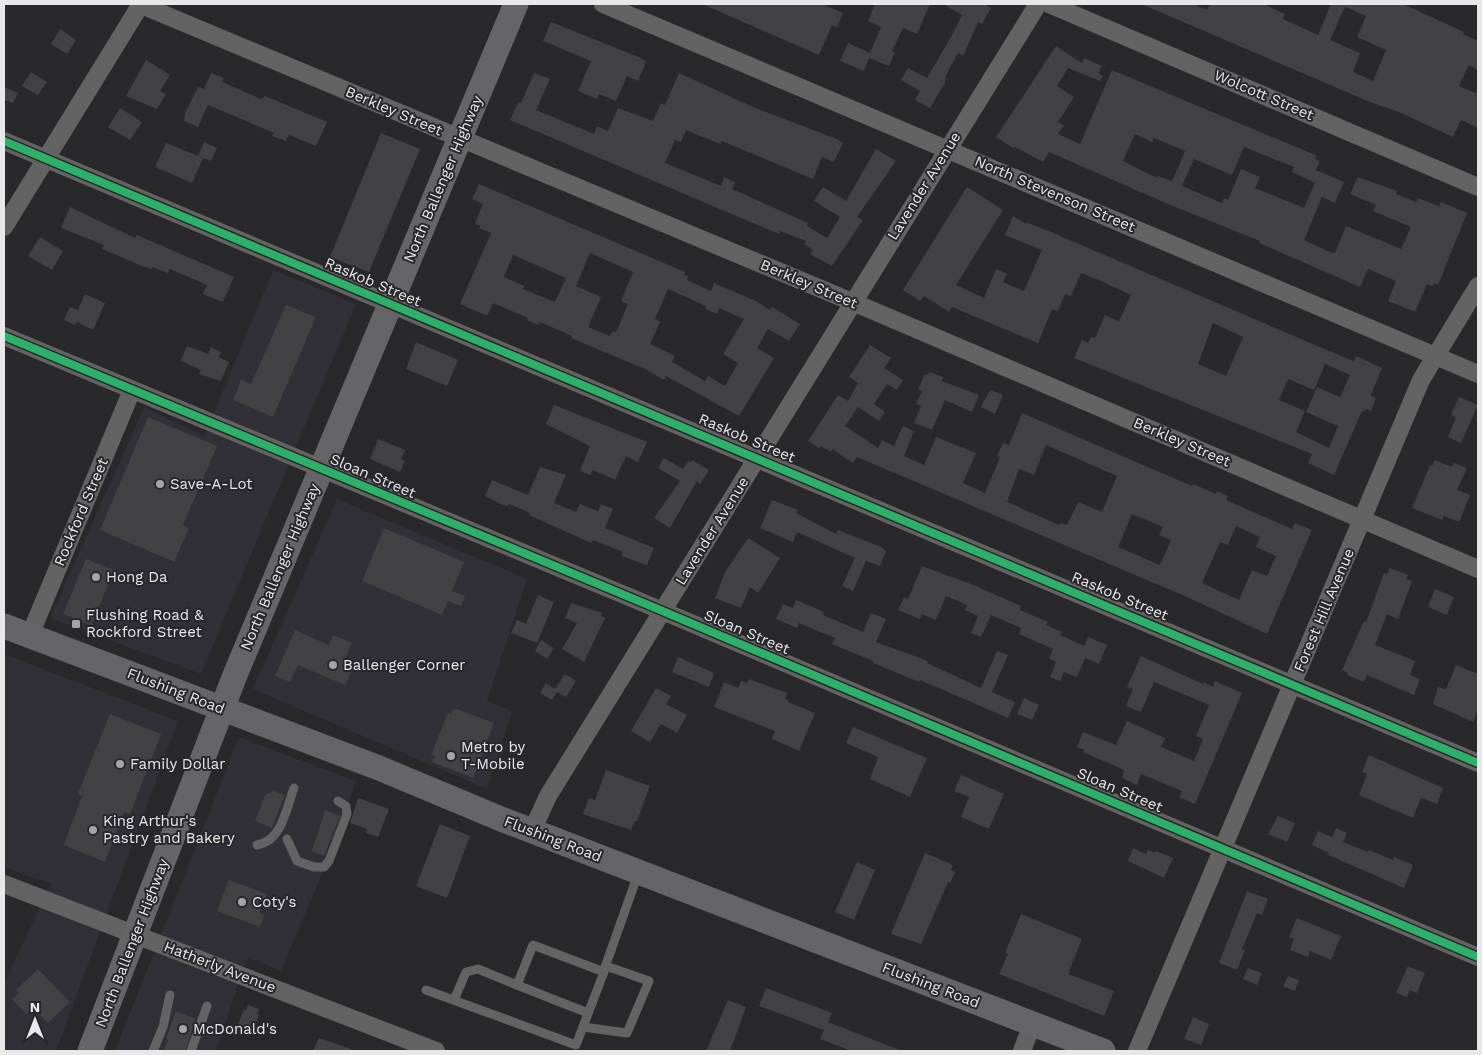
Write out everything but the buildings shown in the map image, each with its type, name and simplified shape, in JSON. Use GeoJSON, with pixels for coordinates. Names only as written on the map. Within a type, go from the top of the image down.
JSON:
{"type":"FeatureCollection","features":[{"type":"Feature","properties":{"kind":"main road","name":"North Ballenger Highway"},"geometry":{"type":"LineString","coordinates":[[90,1051],[222,708],[516,4]]}},
{"type":"Feature","properties":{"kind":"main road","name":"Flushing Road"},"geometry":{"type":"LineString","coordinates":[[4,626],[379,768],[532,831],[1103,1051]]}},
{"type":"Feature","properties":{"kind":"street","name":"Berkley Street"},"geometry":{"type":"LineString","coordinates":[[140,4],[852,302],[1478,569]]}},
{"type":"Feature","properties":{"kind":"street"},"geometry":{"type":"LineString","coordinates":[[4,227],[140,4]]}},
{"type":"Feature","properties":{"kind":"street","name":"North Stevenson Street"},"geometry":{"type":"LineString","coordinates":[[603,4],[948,148],[1478,374]]}},
{"type":"Feature","properties":{"kind":"street","name":"Lavender Avenue"},"geometry":{"type":"LineString","coordinates":[[532,831],[548,796],[1038,4]]}},
{"type":"Feature","properties":{"kind":"street","name":"Wolcott Street"},"geometry":{"type":"LineString","coordinates":[[1049,4],[1478,186]]}},
{"type":"Feature","properties":{"kind":"street","name":"Raskob Street"},"geometry":{"type":"LineString","coordinates":[[4,141],[1478,763]]}},
{"type":"Feature","properties":{"kind":"street","name":"Forest Hill Avenue"},"geometry":{"type":"LineString","coordinates":[[1137,1051],[1421,380],[1478,286]]}},
{"type":"Feature","properties":{"kind":"street","name":"Sloan Street"},"geometry":{"type":"LineString","coordinates":[[4,336],[662,611],[1478,957]]}},
{"type":"Feature","properties":{"kind":"street","name":"Rockford Street"},"geometry":{"type":"LineString","coordinates":[[30,635],[132,390]]}},
{"type":"Feature","properties":{"kind":"street","name":"Hatherly Avenue"},"geometry":{"type":"LineString","coordinates":[[4,884],[436,1051]]}},
{"type":"Feature","properties":{"kind":"street"},"geometry":{"type":"LineString","coordinates":[[1022,1051],[1032,1024]]}},
{"type":"Feature","properties":{"kind":"lane"},"geometry":{"type":"LineString","coordinates":[[257,845],[270,841],[276,835],[294,788]]}},
{"type":"Feature","properties":{"kind":"lane"},"geometry":{"type":"LineString","coordinates":[[287,839],[297,861],[317,867],[324,866],[328,861],[347,814],[346,806],[338,801]]}},
{"type":"Feature","properties":{"kind":"lane"},"geometry":{"type":"LineString","coordinates":[[426,990],[576,1045],[639,872]]}},
{"type":"Feature","properties":{"kind":"lane"},"geometry":{"type":"LineString","coordinates":[[518,985],[533,945],[605,969],[649,981],[627,1033],[583,1027]]}},
{"type":"Feature","properties":{"kind":"lane"},"geometry":{"type":"LineString","coordinates":[[454,1000],[466,972],[478,969],[588,1013]]}},
{"type":"Feature","properties":{"kind":"lane"},"geometry":{"type":"LineString","coordinates":[[153,1051],[163,1027],[170,995]]}},
{"type":"Feature","properties":{"kind":"lane"},"geometry":{"type":"LineString","coordinates":[[191,1051],[207,1006]]}},
{"type":"Feature","properties":{"kind":"shaded area"},"geometry":{"type":"Polygon","coordinates":[[[273,270],[356,304],[201,674],[50,618],[144,407],[204,436],[273,270]]]}},
{"type":"Feature","properties":{"kind":"shaded area"},"geometry":{"type":"Polygon","coordinates":[[[337,499],[527,579],[487,701],[512,711],[487,789],[253,689],[337,499]]]}},
{"type":"Feature","properties":{"kind":"shaded area"},"geometry":{"type":"Polygon","coordinates":[[[4,654],[178,721],[56,1051],[4,1051],[4,983],[51,884],[4,867],[4,654]]]}},
{"type":"Feature","properties":{"kind":"shaded area"},"geometry":{"type":"Polygon","coordinates":[[[239,737],[356,781],[326,865],[281,971],[248,957],[216,1051],[115,1051],[239,737]]]}},
{"type":"Feature","properties":{"kind":"cycle path"},"geometry":{"type":"LineString","coordinates":[[4,141],[1478,763]]}},
{"type":"Feature","properties":{"kind":"cycle path"},"geometry":{"type":"LineString","coordinates":[[4,336],[646,604],[1478,957]]}},
{"type":"Feature","properties":{"kind":"place","name":"Save-A-Lot"},"geometry":{"type":"Point","coordinates":[160,484]}},
{"type":"Feature","properties":{"kind":"place","name":"Hong Da"},"geometry":{"type":"Point","coordinates":[96,577]}},
{"type":"Feature","properties":{"kind":"place","name":"Flushing Road & Rockford Street"},"geometry":{"type":"Point","coordinates":[76,624]}},
{"type":"Feature","properties":{"kind":"place","name":"Ballenger Corner"},"geometry":{"type":"Point","coordinates":[333,665]}},
{"type":"Feature","properties":{"kind":"place","name":"Metro by T-Mobile"},"geometry":{"type":"Point","coordinates":[451,756]}},
{"type":"Feature","properties":{"kind":"place","name":"Family Dollar"},"geometry":{"type":"Point","coordinates":[120,764]}},
{"type":"Feature","properties":{"kind":"place","name":"King Arthur's Pastry and Bakery"},"geometry":{"type":"Point","coordinates":[93,830]}},
{"type":"Feature","properties":{"kind":"place","name":"Coty's"},"geometry":{"type":"Point","coordinates":[242,902]}},
{"type":"Feature","properties":{"kind":"place","name":"McDonald's"},"geometry":{"type":"Point","coordinates":[183,1029]}}]}
